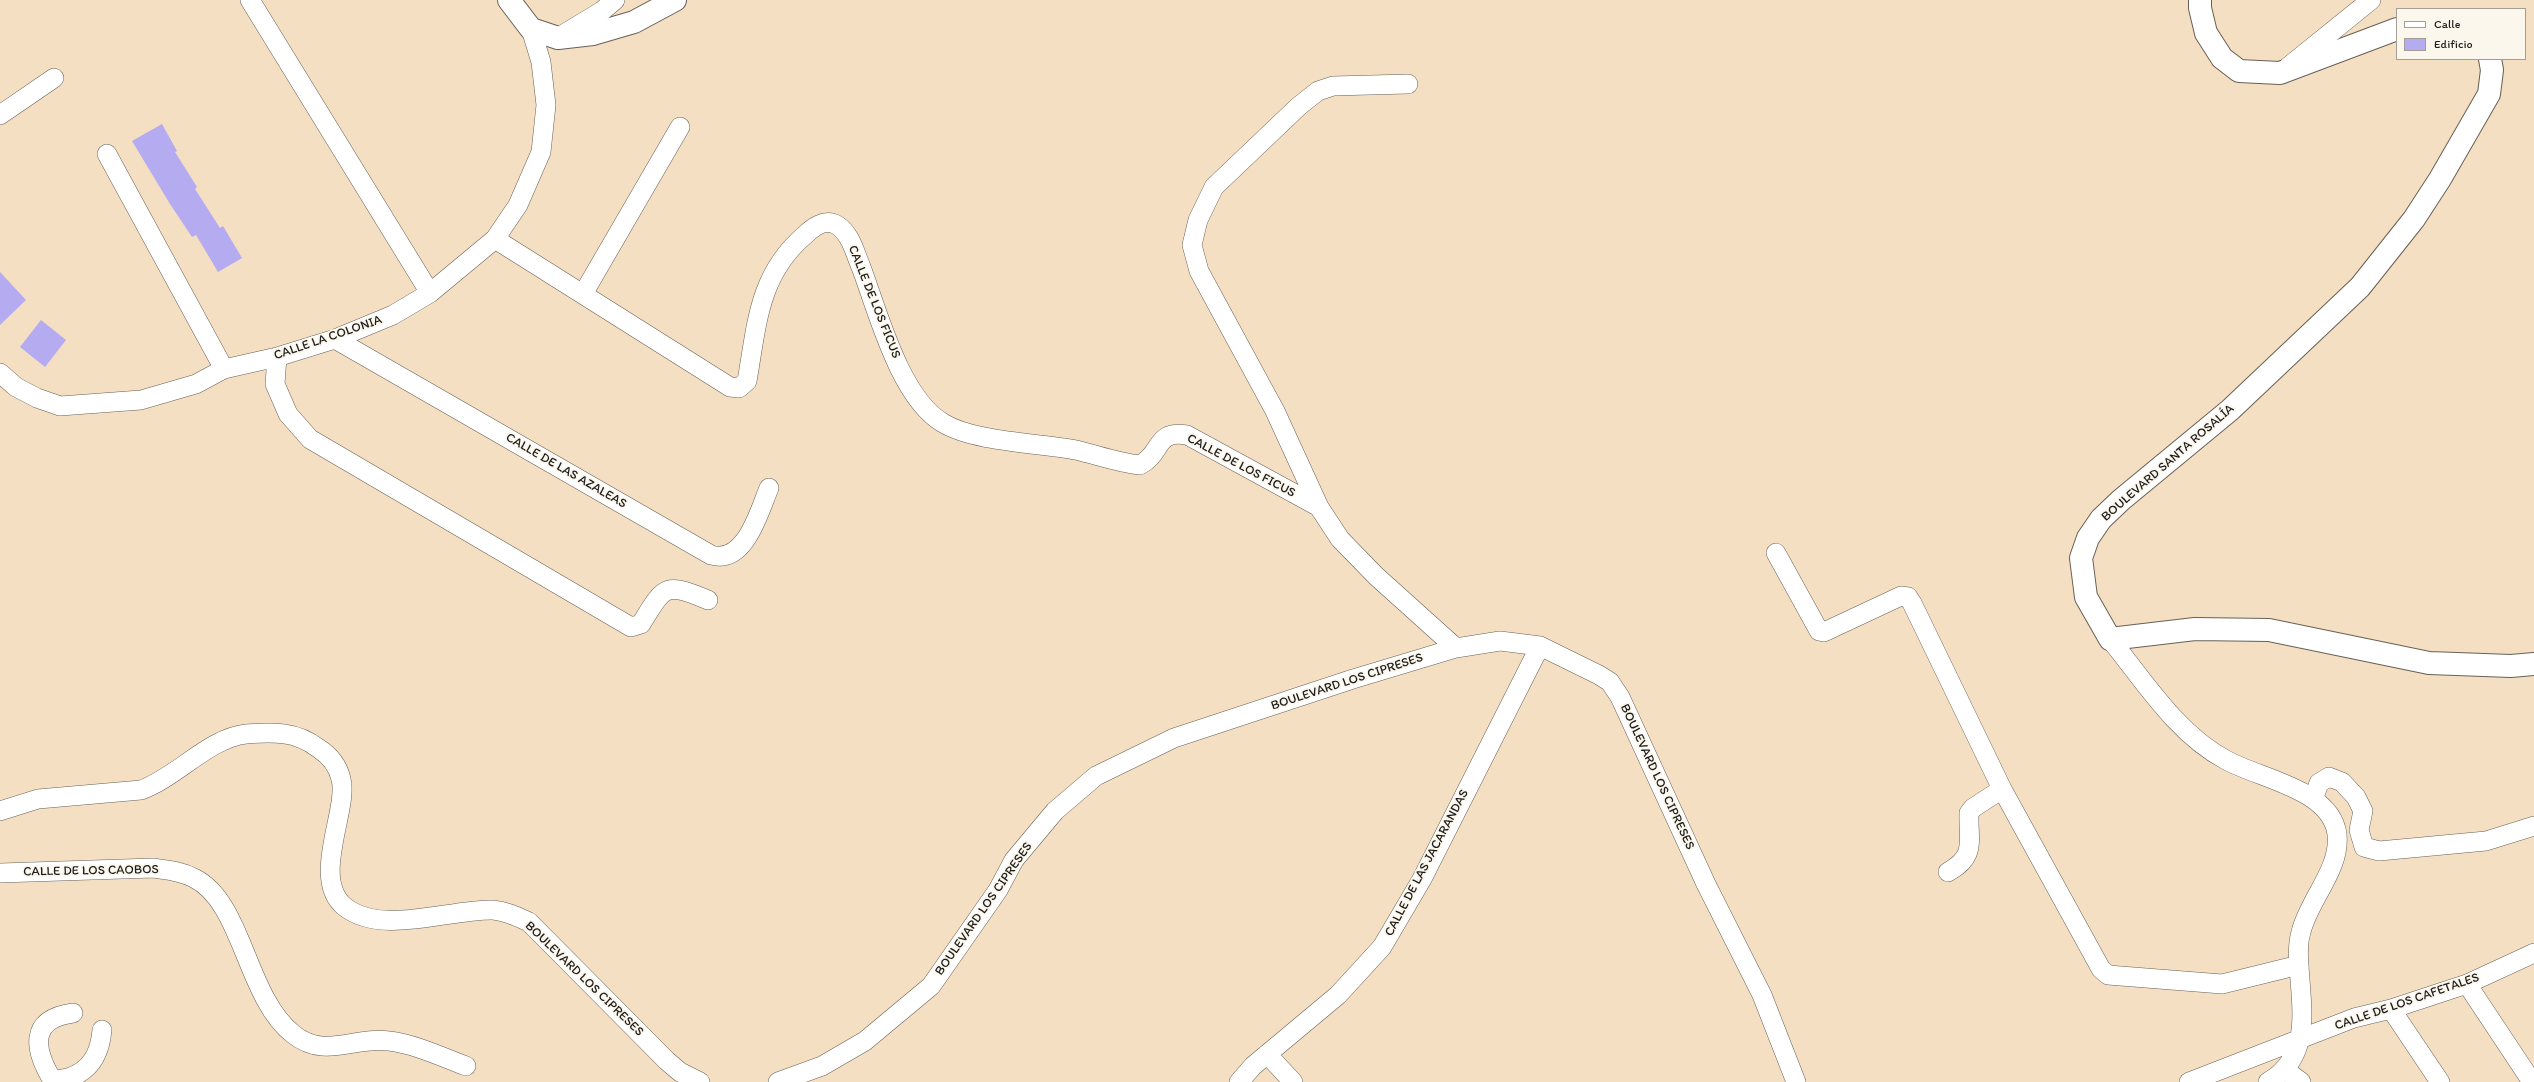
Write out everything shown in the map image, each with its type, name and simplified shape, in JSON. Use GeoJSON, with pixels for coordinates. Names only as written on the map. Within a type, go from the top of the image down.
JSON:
{"type":"FeatureCollection","features":[{"type":"Feature","properties":{"kind":"street"},"geometry":{"type":"LineString","coordinates":[[250,0],[430,292]]}},
{"type":"Feature","properties":{"kind":"street"},"geometry":{"type":"LineString","coordinates":[[509,0],[531,29],[558,38],[593,34],[634,22],[675,0]]}},
{"type":"Feature","properties":{"kind":"street"},"geometry":{"type":"LineString","coordinates":[[558,38],[602,12],[615,0]]}},
{"type":"Feature","properties":{"kind":"street"},"geometry":{"type":"LineString","coordinates":[[2200,0],[2200,8],[2206,33],[2222,58],[2239,71],[2280,73],[2396,29]]}},
{"type":"Feature","properties":{"kind":"street"},"geometry":{"type":"LineString","coordinates":[[2280,73],[2370,0]]}},
{"type":"Feature","properties":{"kind":"street","name":"CALLE LA COLONIA"},"geometry":{"type":"LineString","coordinates":[[0,373],[16,387],[37,398],[60,406],[85,406],[141,400],[170,393],[196,384],[224,369],[277,357],[335,339],[393,315],[430,292],[495,239],[518,205],[542,152],[546,105],[541,62],[531,29]]}},
{"type":"Feature","properties":{"kind":"street","name":"BOULEVARD SANTA ROSALÍA"},"geometry":{"type":"LineString","coordinates":[[2110,639],[2086,597],[2081,558],[2088,538],[2102,519],[2121,500],[2230,410],[2360,287],[2414,219],[2440,179],[2489,94],[2492,70],[2490,60]]}},
{"type":"Feature","properties":{"kind":"street"},"geometry":{"type":"LineString","coordinates":[[0,115],[54,78]]}},
{"type":"Feature","properties":{"kind":"street"},"geometry":{"type":"LineString","coordinates":[[1408,84],[1334,86],[1318,91],[1299,106],[1214,187],[1198,220],[1192,245],[1199,271],[1275,411],[1319,507],[1340,539],[1376,576],[1456,648]]}},
{"type":"Feature","properties":{"kind":"street"},"geometry":{"type":"LineString","coordinates":[[583,294],[680,127]]}},
{"type":"Feature","properties":{"kind":"street"},"geometry":{"type":"LineString","coordinates":[[107,154],[224,369]]}},
{"type":"Feature","properties":{"kind":"street","name":"CALLE DE LOS FICUS"},"geometry":{"type":"LineString","coordinates":[[495,239],[730,387],[739,388],[747,381],[760,303],[770,280],[783,259],[809,231],[826,222],[836,224],[852,246],[906,382],[927,410],[943,424],[971,433],[1074,450],[1140,465],[1151,459],[1162,440],[1174,433],[1187,435],[1319,507]]}},
{"type":"Feature","properties":{"kind":"street","name":"CALLE DE LAS AZALEAS"},"geometry":{"type":"LineString","coordinates":[[335,339],[711,555],[721,558],[731,555],[740,548],[755,523],[769,488]]}},
{"type":"Feature","properties":{"kind":"street"},"geometry":{"type":"LineString","coordinates":[[277,357],[275,384],[288,414],[310,440],[632,627],[641,624],[656,599],[670,588],[680,589],[708,600]]}},
{"type":"Feature","properties":{"kind":"street"},"geometry":{"type":"LineString","coordinates":[[1776,553],[1819,631],[1824,632],[1901,596],[1908,597],[2002,789],[2101,969],[2108,975],[2222,984],[2298,965]]}},
{"type":"Feature","properties":{"kind":"street"},"geometry":{"type":"LineString","coordinates":[[2110,639],[2195,629],[2269,630],[2430,663],[2511,666],[2534,664]]}},
{"type":"Feature","properties":{"kind":"street"},"geometry":{"type":"LineString","coordinates":[[2110,639],[2198,743],[2232,763],[2314,798],[2330,815],[2337,832],[2338,850],[2301,931],[2298,965],[2303,1019],[2300,1040],[2293,1058],[2284,1069],[2268,1082]]}},
{"type":"Feature","properties":{"kind":"street","name":"BOULEVARD LOS CIPRESES"},"geometry":{"type":"LineString","coordinates":[[778,1082],[822,1066],[865,1041],[931,986],[998,890],[1014,860],[1055,811],[1096,776],[1184,735],[1353,679],[1456,648],[1500,641],[1540,646],[1610,682],[1620,697],[1706,884],[1762,995],[1796,1082]]}},
{"type":"Feature","properties":{"kind":"street","name":"CALLE DE LAS JACARANDAS"},"geometry":{"type":"LineString","coordinates":[[1239,1082],[1267,1054],[1338,995],[1382,947],[1422,879],[1540,646]]}},
{"type":"Feature","properties":{"kind":"street","name":"BOULEVARD LOS CIPRESES"},"geometry":{"type":"LineString","coordinates":[[0,811],[38,799],[141,790],[159,782],[216,744],[231,738],[280,732],[295,735],[325,753],[335,765],[341,779],[342,792],[332,838],[331,869],[336,895],[344,906],[365,917],[406,920],[493,910],[510,913],[529,922],[667,1061],[695,1081]]}},
{"type":"Feature","properties":{"kind":"street"},"geometry":{"type":"LineString","coordinates":[[2314,798],[2319,783],[2329,777],[2342,782],[2356,797],[2363,811],[2359,830],[2364,847],[2379,851],[2486,841],[2534,826]]}},
{"type":"Feature","properties":{"kind":"street"},"geometry":{"type":"LineString","coordinates":[[1948,872],[1960,865],[1967,858],[1970,849],[1969,813],[1973,808],[2002,789]]}},
{"type":"Feature","properties":{"kind":"street","name":"CALLE DE LOS CAOBOS"},"geometry":{"type":"LineString","coordinates":[[0,873],[153,868],[175,871],[195,878],[223,905],[267,1004],[278,1021],[294,1035],[311,1044],[333,1048],[370,1041],[388,1040],[416,1047],[466,1066]]}},
{"type":"Feature","properties":{"kind":"street","name":"CALLE DE LOS CAFETALES"},"geometry":{"type":"LineString","coordinates":[[2300,1040],[2354,1018],[2390,1010],[2467,984],[2534,953]]}},
{"type":"Feature","properties":{"kind":"street"},"geometry":{"type":"LineString","coordinates":[[2467,984],[2532,1082]]}},
{"type":"Feature","properties":{"kind":"street"},"geometry":{"type":"LineString","coordinates":[[2390,1010],[2440,1082]]}},
{"type":"Feature","properties":{"kind":"street"},"geometry":{"type":"LineString","coordinates":[[73,1013],[55,1015],[45,1024],[40,1033],[38,1046],[40,1056],[53,1081],[69,1078],[83,1071],[94,1061],[101,1045],[102,1030]]}},
{"type":"Feature","properties":{"kind":"street"},"geometry":{"type":"LineString","coordinates":[[2189,1082],[2300,1040]]}},
{"type":"Feature","properties":{"kind":"street"},"geometry":{"type":"LineString","coordinates":[[1267,1054],[1294,1082]]}},
{"type":"Feature","properties":{"kind":"street"},"geometry":{"type":"LineString","coordinates":[[2284,1069],[2301,1082]]}},
{"type":"Feature","properties":{"kind":"building"},"geometry":{"type":"Polygon","coordinates":[[[162,124],[177,151],[175,152],[197,187],[195,189],[220,228],[223,226],[242,258],[218,272],[196,235],[192,237],[170,204],[132,141],[162,124]]]}},
{"type":"Feature","properties":{"kind":"building"},"geometry":{"type":"Polygon","coordinates":[[[0,272],[26,300],[0,325],[0,272]]]}},
{"type":"Feature","properties":{"kind":"building"},"geometry":{"type":"Polygon","coordinates":[[[41,320],[66,340],[45,367],[20,347],[41,320]]]}}]}
